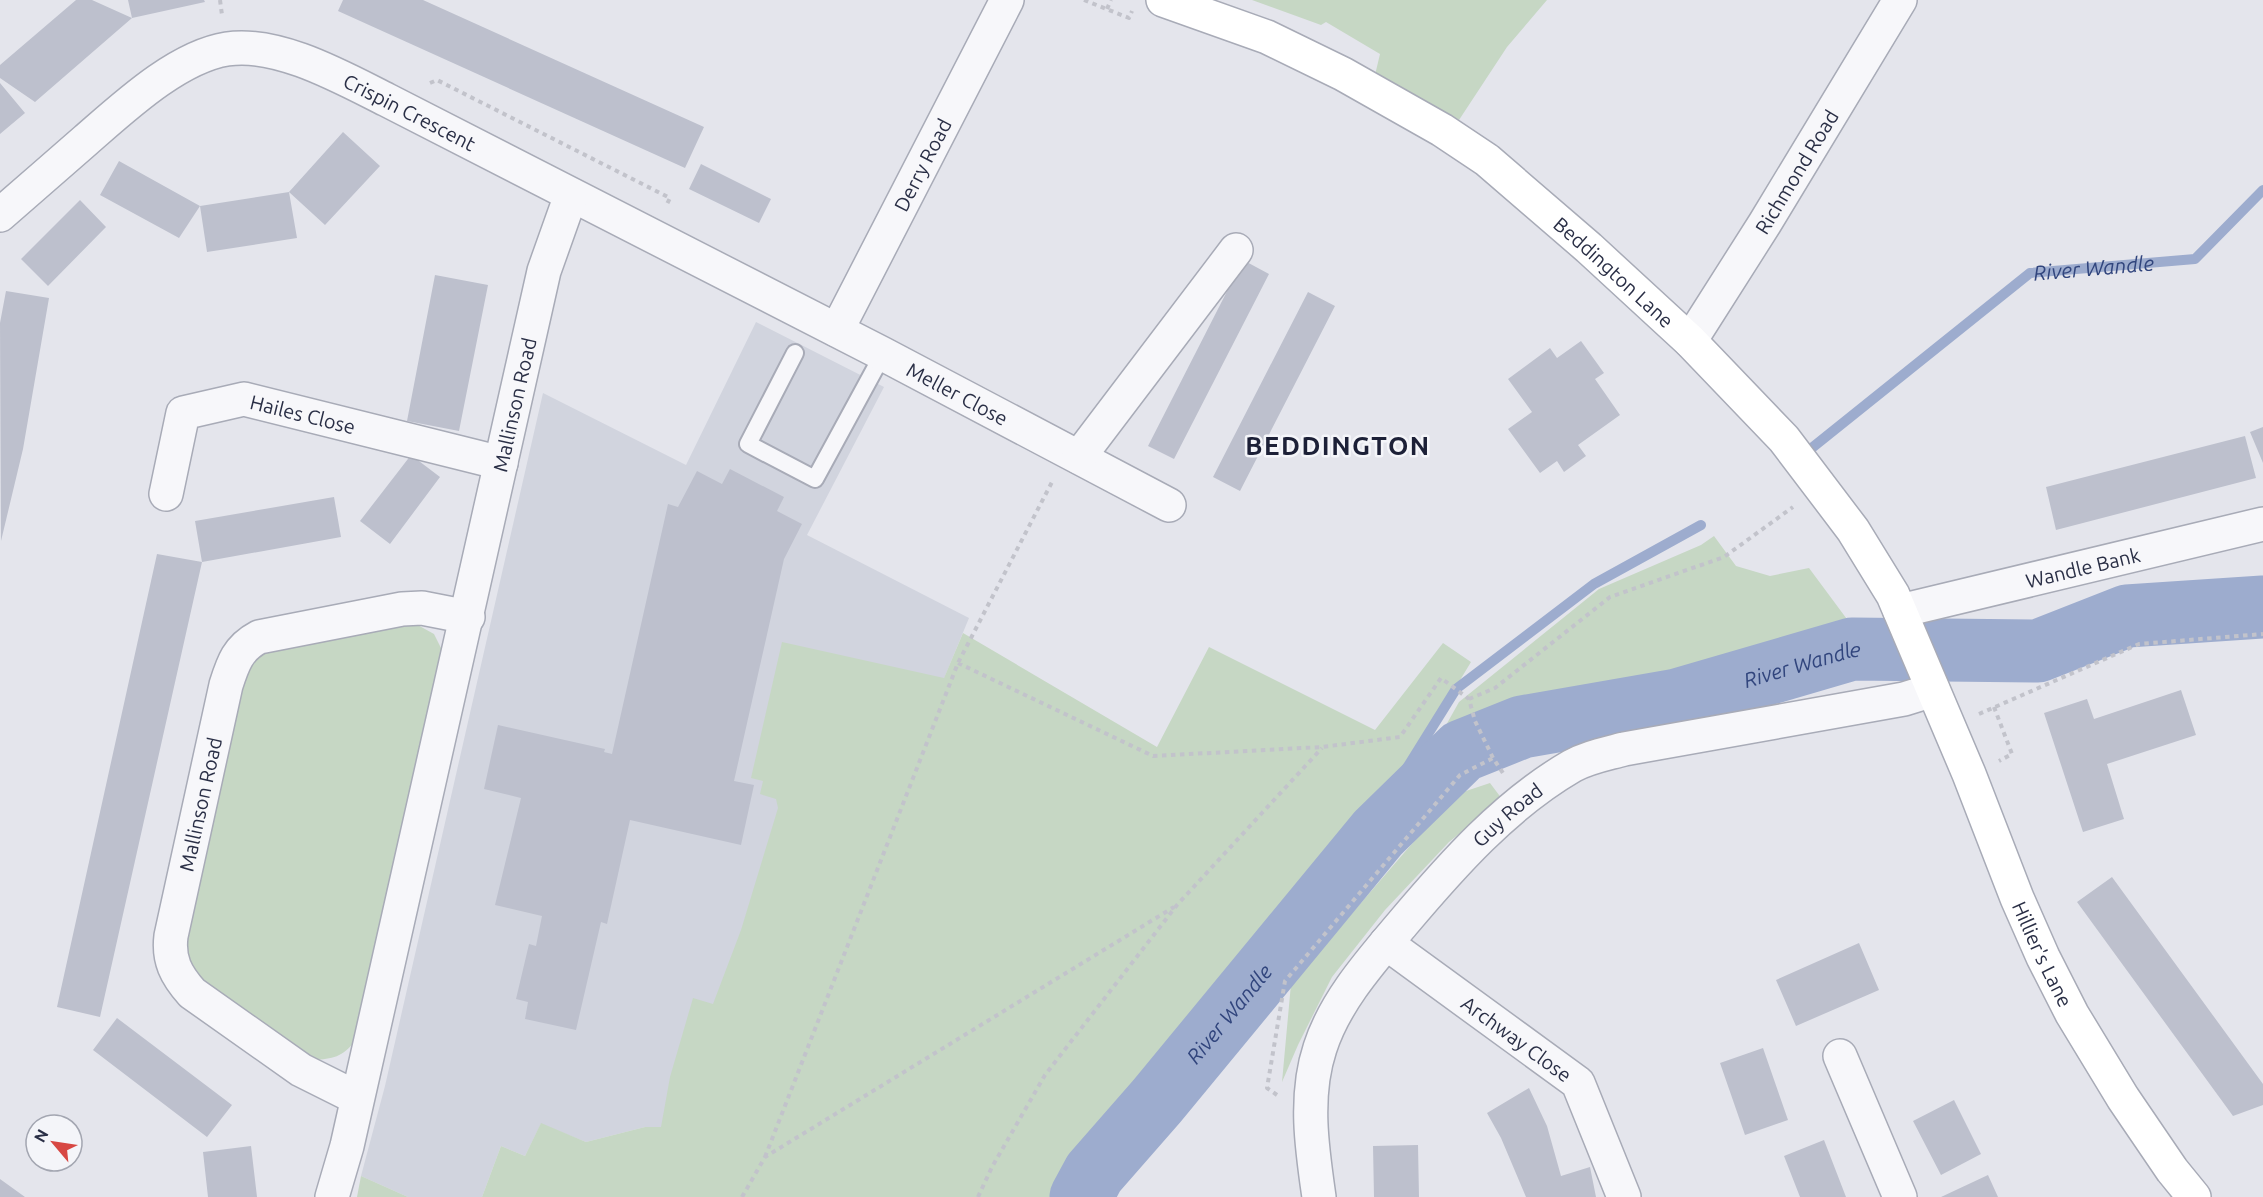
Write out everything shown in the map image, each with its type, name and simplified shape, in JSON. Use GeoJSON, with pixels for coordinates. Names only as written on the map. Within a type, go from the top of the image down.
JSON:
{"type":"FeatureCollection","features":[{"type":"Feature","properties":{"kind":"main road","name":"Beddington Lane"},"geometry":{"type":"LineString","coordinates":[[1149,2],[1267,37],[1353,80],[1442,130],[1519,185],[1690,341],[1785,439],[1853,530],[1900,611],[1933,690]]}},
{"type":"Feature","properties":{"kind":"main road","name":"Hillier's Lane"},"geometry":{"type":"LineString","coordinates":[[1933,690],[1969,774],[2017,898],[2072,1014],[2123,1098],[2172,1170],[2194,1197]]}},
{"type":"Feature","properties":{"kind":"street","name":"Derry Road"},"geometry":{"type":"LineString","coordinates":[[837,330],[1007,0]]}},
{"type":"Feature","properties":{"kind":"street","name":"Richmond Road"},"geometry":{"type":"LineString","coordinates":[[1690,341],[1900,0]]}},
{"type":"Feature","properties":{"kind":"street","name":"Crispin Crescent"},"geometry":{"type":"LineString","coordinates":[[0,215],[130,102],[163,78],[192,61],[228,49],[255,50],[288,55],[328,70],[837,330]]}},
{"type":"Feature","properties":{"kind":"street","name":"Mallinson Road"},"geometry":{"type":"LineString","coordinates":[[332,1197],[348,1146],[544,271],[571,195]]}},
{"type":"Feature","properties":{"kind":"street"},"geometry":{"type":"LineString","coordinates":[[1074,455],[1236,250]]}},
{"type":"Feature","properties":{"kind":"street","name":"Meller Close"},"geometry":{"type":"LineString","coordinates":[[837,330],[1169,505]]}},
{"type":"Feature","properties":{"kind":"street","name":"Hailes Close"},"geometry":{"type":"LineString","coordinates":[[166,494],[183,413],[244,399],[501,463]]}},
{"type":"Feature","properties":{"kind":"street","name":"Wandle Bank"},"geometry":{"type":"LineString","coordinates":[[1900,611],[2263,524]]}},
{"type":"Feature","properties":{"kind":"street","name":"Mallinson Road"},"geometry":{"type":"LineString","coordinates":[[357,1098],[301,1070],[192,993],[180,979],[172,964],[169,949],[171,936],[224,696],[238,652],[259,637],[402,609],[422,608],[468,617]]}},
{"type":"Feature","properties":{"kind":"street","name":"Guy Road"},"geometry":{"type":"LineString","coordinates":[[1319,1197],[1310,1100],[1320,1048],[1352,987],[1455,862],[1489,829],[1539,790],[1589,758],[1624,749],[1904,699],[1933,690]]}},
{"type":"Feature","properties":{"kind":"street","name":"Archway Close"},"geometry":{"type":"LineString","coordinates":[[1386,943],[1578,1083],[1624,1197]]}},
{"type":"Feature","properties":{"kind":"street"},"geometry":{"type":"LineString","coordinates":[[1840,1056],[1900,1197]]}},
{"type":"Feature","properties":{"kind":"lane"},"geometry":{"type":"LineString","coordinates":[[795,353],[748,444],[815,479],[883,354]]}},
{"type":"Feature","properties":{"kind":"path"},"geometry":{"type":"LineString","coordinates":[[1084,0],[1129,18],[1149,2]]}},
{"type":"Feature","properties":{"kind":"path"},"geometry":{"type":"LineString","coordinates":[[1107,9],[1111,0]]}},
{"type":"Feature","properties":{"kind":"path"},"geometry":{"type":"LineString","coordinates":[[742,1197],[765,1157],[958,663],[1074,455]]}},
{"type":"Feature","properties":{"kind":"path"},"geometry":{"type":"LineString","coordinates":[[1469,699],[1495,688],[1610,597],[1724,557],[1822,487]]}},
{"type":"Feature","properties":{"kind":"path"},"geometry":{"type":"LineString","coordinates":[[1972,717],[2139,644],[2263,634]]}},
{"type":"Feature","properties":{"kind":"path"},"geometry":{"type":"LineString","coordinates":[[958,663],[1154,756],[1322,747],[1400,736],[1441,678],[1469,699],[1475,722],[1493,758]]}},
{"type":"Feature","properties":{"kind":"path"},"geometry":{"type":"LineString","coordinates":[[1994,707],[2013,754],[1997,762]]}},
{"type":"Feature","properties":{"kind":"path"},"geometry":{"type":"LineString","coordinates":[[978,1197],[992,1167],[1045,1075],[1177,905],[1322,747]]}},
{"type":"Feature","properties":{"kind":"path"},"geometry":{"type":"LineString","coordinates":[[765,1157],[1177,905]]}},
{"type":"Feature","properties":{"kind":"shaded area"},"geometry":{"type":"Polygon","coordinates":[[[756,322],[884,387],[807,535],[969,618],[753,1141],[691,1128],[645,1127],[586,1142],[541,1124],[525,1156],[501,1146],[482,1197],[408,1197],[361,1176],[385,1086],[543,393],[686,465],[756,322]]]}},
{"type":"Feature","properties":{"kind":"green space"},"geometry":{"type":"Polygon","coordinates":[[[1252,0],[1547,0],[1507,47],[1459,120],[1375,75],[1380,54],[1326,22],[1321,25],[1252,0]]]}},
{"type":"Feature","properties":{"kind":"green space"},"geometry":{"type":"Polygon","coordinates":[[[1714,536],[1736,566],[1770,576],[1809,568],[1855,630],[1636,697],[1475,721],[1422,768],[1459,702],[1599,589],[1701,545],[1714,536]]]}},
{"type":"Feature","properties":{"kind":"green space"},"geometry":{"type":"Polygon","coordinates":[[[414,623],[434,634],[443,652],[355,1041],[346,1051],[337,1056],[314,1060],[200,983],[183,951],[237,693],[256,650],[414,623]]]}},
{"type":"Feature","properties":{"kind":"green space"},"geometry":{"type":"Polygon","coordinates":[[[963,633],[1157,747],[1209,647],[1375,730],[1443,643],[1471,662],[1405,771],[1378,833],[1157,1101],[1094,1172],[1081,1197],[482,1197],[501,1146],[525,1156],[541,1123],[586,1142],[645,1127],[661,1127],[670,1077],[693,998],[713,1004],[741,930],[778,808],[776,799],[760,794],[763,781],[751,778],[782,642],[944,678],[963,633]]]}},
{"type":"Feature","properties":{"kind":"green space"},"geometry":{"type":"Polygon","coordinates":[[[1490,783],[1502,799],[1449,842],[1385,910],[1332,977],[1282,1082],[1291,984],[1454,795],[1490,783]]]}},
{"type":"Feature","properties":{"kind":"green space"},"geometry":{"type":"Polygon","coordinates":[[[361,1176],[408,1197],[357,1197],[361,1176]]]}},
{"type":"Feature","properties":{"kind":"building"},"geometry":{"type":"Polygon","coordinates":[[[76,0],[92,0],[132,18],[35,102],[0,78],[0,65],[76,0]]]}},
{"type":"Feature","properties":{"kind":"building"},"geometry":{"type":"Polygon","coordinates":[[[128,0],[204,0],[205,2],[132,18],[128,0]]]}},
{"type":"Feature","properties":{"kind":"building"},"geometry":{"type":"Polygon","coordinates":[[[343,0],[423,0],[704,127],[685,168],[338,11],[343,0]]]}},
{"type":"Feature","properties":{"kind":"building"},"geometry":{"type":"Polygon","coordinates":[[[0,83],[25,113],[0,134],[0,83]]]}},
{"type":"Feature","properties":{"kind":"building"},"geometry":{"type":"Polygon","coordinates":[[[343,132],[380,166],[325,225],[289,192],[343,132]]]}},
{"type":"Feature","properties":{"kind":"building"},"geometry":{"type":"Polygon","coordinates":[[[119,161],[200,206],[179,238],[100,195],[119,161]]]}},
{"type":"Feature","properties":{"kind":"building"},"geometry":{"type":"Polygon","coordinates":[[[701,164],[771,199],[759,223],[689,189],[701,164]]]}},
{"type":"Feature","properties":{"kind":"building"},"geometry":{"type":"Polygon","coordinates":[[[289,192],[297,238],[207,252],[200,206],[289,192]]]}},
{"type":"Feature","properties":{"kind":"building"},"geometry":{"type":"Polygon","coordinates":[[[80,200],[106,227],[48,286],[21,259],[80,200]]]}},
{"type":"Feature","properties":{"kind":"building"},"geometry":{"type":"Polygon","coordinates":[[[1243,260],[1269,274],[1174,459],[1148,446],[1243,260]]]}},
{"type":"Feature","properties":{"kind":"building"},"geometry":{"type":"Polygon","coordinates":[[[435,275],[488,285],[459,431],[407,421],[435,275]]]}},
{"type":"Feature","properties":{"kind":"building"},"geometry":{"type":"Polygon","coordinates":[[[6,291],[49,298],[23,449],[1,541],[0,323],[6,291]]]}},
{"type":"Feature","properties":{"kind":"building"},"geometry":{"type":"Polygon","coordinates":[[[1308,292],[1335,306],[1240,491],[1213,477],[1308,292]]]}},
{"type":"Feature","properties":{"kind":"building"},"geometry":{"type":"Polygon","coordinates":[[[1581,341],[1604,373],[1595,379],[1620,415],[1578,445],[1586,456],[1564,472],[1557,461],[1540,473],[1508,429],[1532,412],[1508,379],[1550,348],[1557,358],[1581,341]]]}},
{"type":"Feature","properties":{"kind":"building"},"geometry":{"type":"Polygon","coordinates":[[[2263,427],[2263,463],[2250,432],[2263,427]]]}},
{"type":"Feature","properties":{"kind":"building"},"geometry":{"type":"Polygon","coordinates":[[[2245,436],[2256,478],[2056,530],[2046,487],[2245,436]]]}},
{"type":"Feature","properties":{"kind":"building"},"geometry":{"type":"Polygon","coordinates":[[[411,455],[440,477],[390,544],[360,521],[411,455]]]}},
{"type":"Feature","properties":{"kind":"building"},"geometry":{"type":"Polygon","coordinates":[[[730,469],[784,497],[777,511],[802,524],[784,559],[734,781],[754,785],[741,845],[630,820],[607,924],[601,922],[576,1030],[525,1019],[528,1002],[516,999],[529,944],[536,946],[542,916],[495,905],[521,798],[484,789],[498,725],[605,749],[604,752],[612,754],[668,504],[678,507],[697,471],[722,484],[730,469]]]}},
{"type":"Feature","properties":{"kind":"building"},"geometry":{"type":"Polygon","coordinates":[[[334,497],[341,537],[202,562],[195,521],[334,497]]]}},
{"type":"Feature","properties":{"kind":"building"},"geometry":{"type":"Polygon","coordinates":[[[157,554],[202,562],[100,1017],[57,1007],[157,554]]]}},
{"type":"Feature","properties":{"kind":"building"},"geometry":{"type":"Polygon","coordinates":[[[2181,690],[2196,735],[2107,764],[2124,819],[2083,832],[2044,713],[2087,699],[2094,719],[2181,690]]]}},
{"type":"Feature","properties":{"kind":"building"},"geometry":{"type":"Polygon","coordinates":[[[2112,877],[2263,1084],[2263,1105],[2233,1116],[2077,902],[2112,877]]]}},
{"type":"Feature","properties":{"kind":"building"},"geometry":{"type":"Polygon","coordinates":[[[1859,943],[1879,990],[1796,1026],[1776,980],[1859,943]]]}},
{"type":"Feature","properties":{"kind":"building"},"geometry":{"type":"Polygon","coordinates":[[[117,1018],[232,1105],[207,1137],[93,1050],[117,1018]]]}},
{"type":"Feature","properties":{"kind":"building"},"geometry":{"type":"Polygon","coordinates":[[[1763,1048],[1788,1120],[1745,1135],[1720,1063],[1763,1048]]]}},
{"type":"Feature","properties":{"kind":"building"},"geometry":{"type":"Polygon","coordinates":[[[1529,1088],[1547,1126],[1561,1176],[1590,1167],[1596,1197],[1526,1197],[1501,1138],[1487,1113],[1529,1088]]]}},
{"type":"Feature","properties":{"kind":"building"},"geometry":{"type":"Polygon","coordinates":[[[1954,1100],[1981,1154],[1941,1175],[1913,1121],[1954,1100]]]}},
{"type":"Feature","properties":{"kind":"building"},"geometry":{"type":"Polygon","coordinates":[[[1824,1140],[1846,1197],[1800,1197],[1784,1156],[1824,1140]]]}},
{"type":"Feature","properties":{"kind":"building"},"geometry":{"type":"Polygon","coordinates":[[[1418,1145],[1419,1197],[1374,1197],[1373,1146],[1418,1145]]]}},
{"type":"Feature","properties":{"kind":"building"},"geometry":{"type":"Polygon","coordinates":[[[251,1146],[257,1197],[208,1197],[203,1152],[251,1146]]]}},
{"type":"Feature","properties":{"kind":"building"},"geometry":{"type":"Polygon","coordinates":[[[1988,1175],[1998,1197],[1941,1197],[1988,1175]]]}},
{"type":"Feature","properties":{"kind":"building"},"geometry":{"type":"Polygon","coordinates":[[[0,1179],[25,1197],[0,1197],[0,1179]]]}},
{"type":"Feature","properties":{"kind":"waterway","name":"River Wandle"},"geometry":{"type":"LineString","coordinates":[[1813,447],[2030,273],[2195,259],[2263,190]]}},
{"type":"Feature","properties":{"kind":"waterway","name":"River Wandle"},"geometry":{"type":"LineString","coordinates":[[1378,833],[1405,771],[1456,689],[1594,584],[1701,525]]}},
{"type":"Feature","properties":{"kind":"waterway","name":"River Wandle"},"geometry":{"type":"LineString","coordinates":[[1081,1197],[1094,1173],[1157,1101],[1378,833],[1462,751],[1522,727],[1677,700],[1852,649],[2038,651],[2127,616],[2263,607]]}},
{"type":"Feature","properties":{"kind":"district","name":"BEDDINGTON"},"geometry":{"type":"Point","coordinates":[1338,445]}}]}
